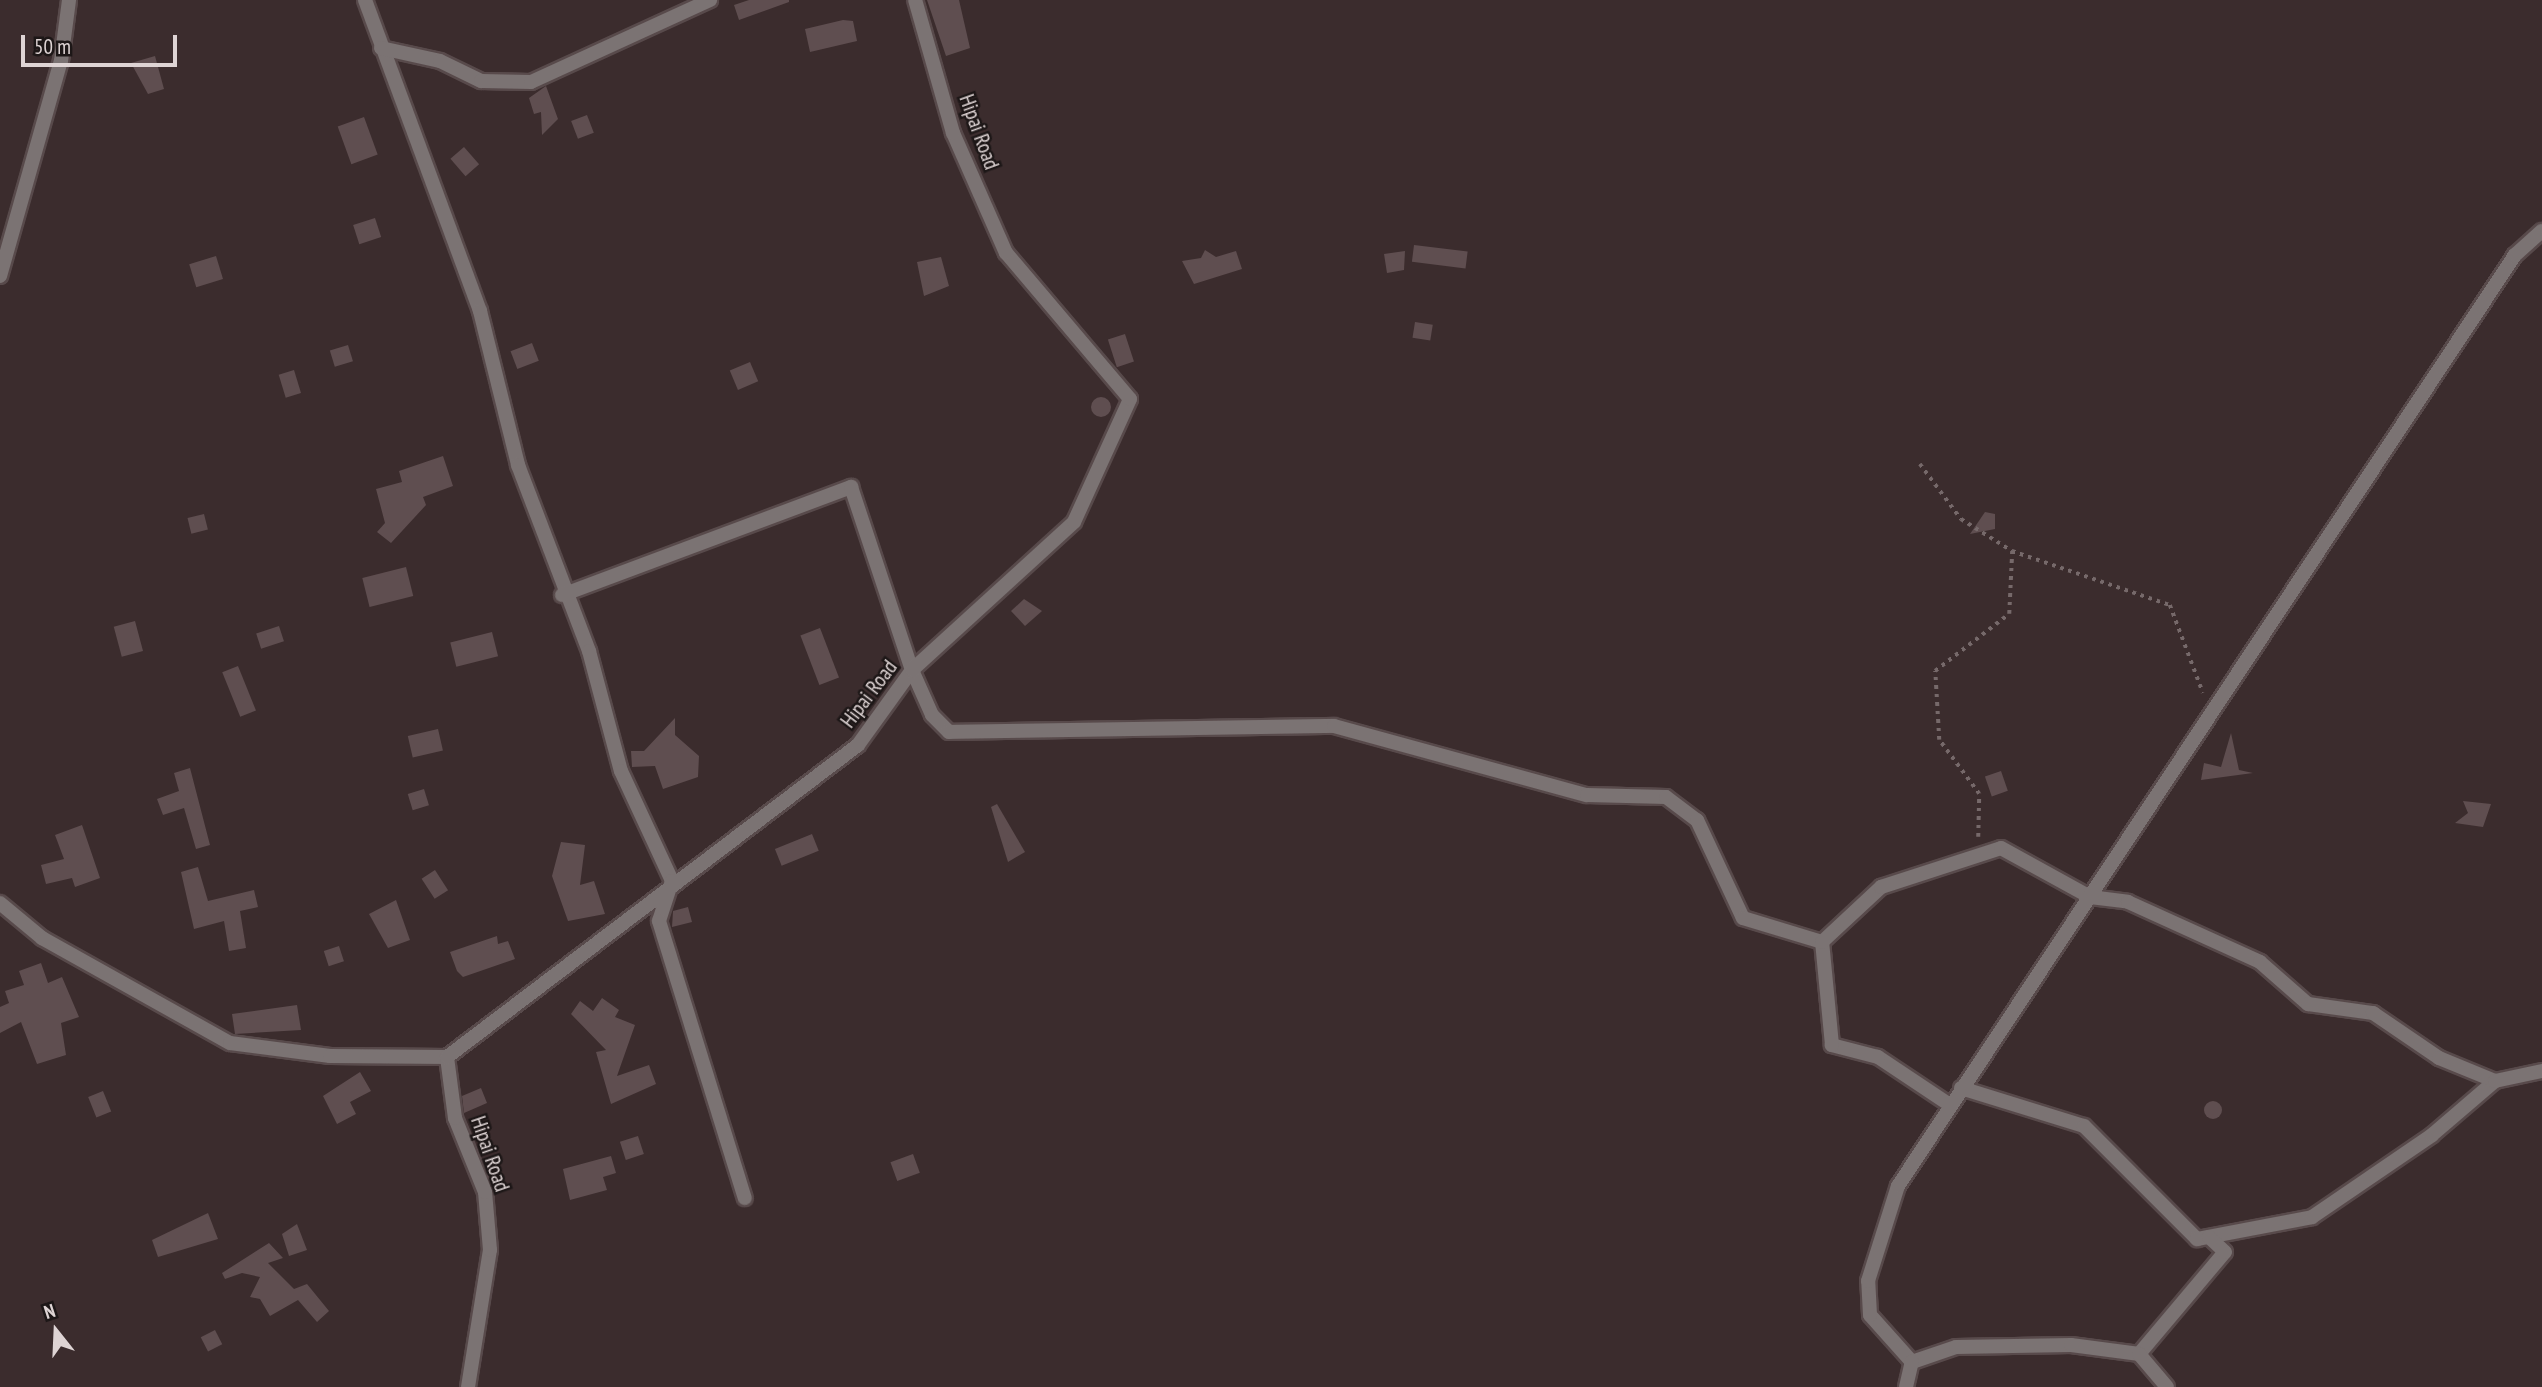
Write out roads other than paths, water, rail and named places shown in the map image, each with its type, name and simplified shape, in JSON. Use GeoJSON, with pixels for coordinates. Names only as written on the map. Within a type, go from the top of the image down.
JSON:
{"type":"FeatureCollection","features":[{"type":"Feature","properties":{"kind":"street"},"geometry":{"type":"LineString","coordinates":[[0,276],[61,61],[69,0]]}},
{"type":"Feature","properties":{"kind":"street"},"geometry":{"type":"LineString","coordinates":[[365,0],[480,311],[519,465],[562,595],[589,651],[621,771],[671,881],[659,921],[744,1198]]}},
{"type":"Feature","properties":{"kind":"street"},"geometry":{"type":"LineString","coordinates":[[381,48],[440,61],[481,81],[531,82],[710,0]]}},
{"type":"Feature","properties":{"kind":"street","name":"Hipai Road"},"geometry":{"type":"LineString","coordinates":[[468,1387],[490,1250],[485,1192],[455,1118],[447,1057],[671,881],[858,745],[912,670],[1074,522],[1130,399],[1006,253],[953,133],[915,0]]}},
{"type":"Feature","properties":{"kind":"street"},"geometry":{"type":"LineString","coordinates":[[1912,1362],[1870,1315],[1868,1281],[1898,1186],[2515,255],[2542,231]]}},
{"type":"Feature","properties":{"kind":"street"},"geometry":{"type":"LineString","coordinates":[[562,595],[850,487],[912,670],[932,715],[949,732],[1334,726],[1587,795],[1666,797],[1697,820],[1743,918],[1822,942]]}},
{"type":"Feature","properties":{"kind":"street"},"geometry":{"type":"LineString","coordinates":[[1822,942],[1881,887],[2001,848],[2090,897],[2128,902],[2260,962],[2308,1004],[2373,1013],[2439,1058],[2495,1081]]}},
{"type":"Feature","properties":{"kind":"street"},"geometry":{"type":"LineString","coordinates":[[0,903],[42,937],[230,1043],[330,1056],[447,1057]]}},
{"type":"Feature","properties":{"kind":"street"},"geometry":{"type":"LineString","coordinates":[[1822,942],[1832,1045],[1878,1057],[1950,1105]]}},
{"type":"Feature","properties":{"kind":"street"},"geometry":{"type":"LineString","coordinates":[[1961,1088],[2084,1126],[2197,1239],[2312,1217],[2432,1135],[2495,1081],[2542,1071]]}},
{"type":"Feature","properties":{"kind":"street"},"geometry":{"type":"LineString","coordinates":[[2139,1354],[2225,1252],[2209,1237]]}},
{"type":"Feature","properties":{"kind":"street"},"geometry":{"type":"LineString","coordinates":[[1912,1362],[1956,1347],[2071,1345],[2139,1354],[2167,1387]]}},
{"type":"Feature","properties":{"kind":"street"},"geometry":{"type":"LineString","coordinates":[[1906,1387],[1912,1362]]}}]}
